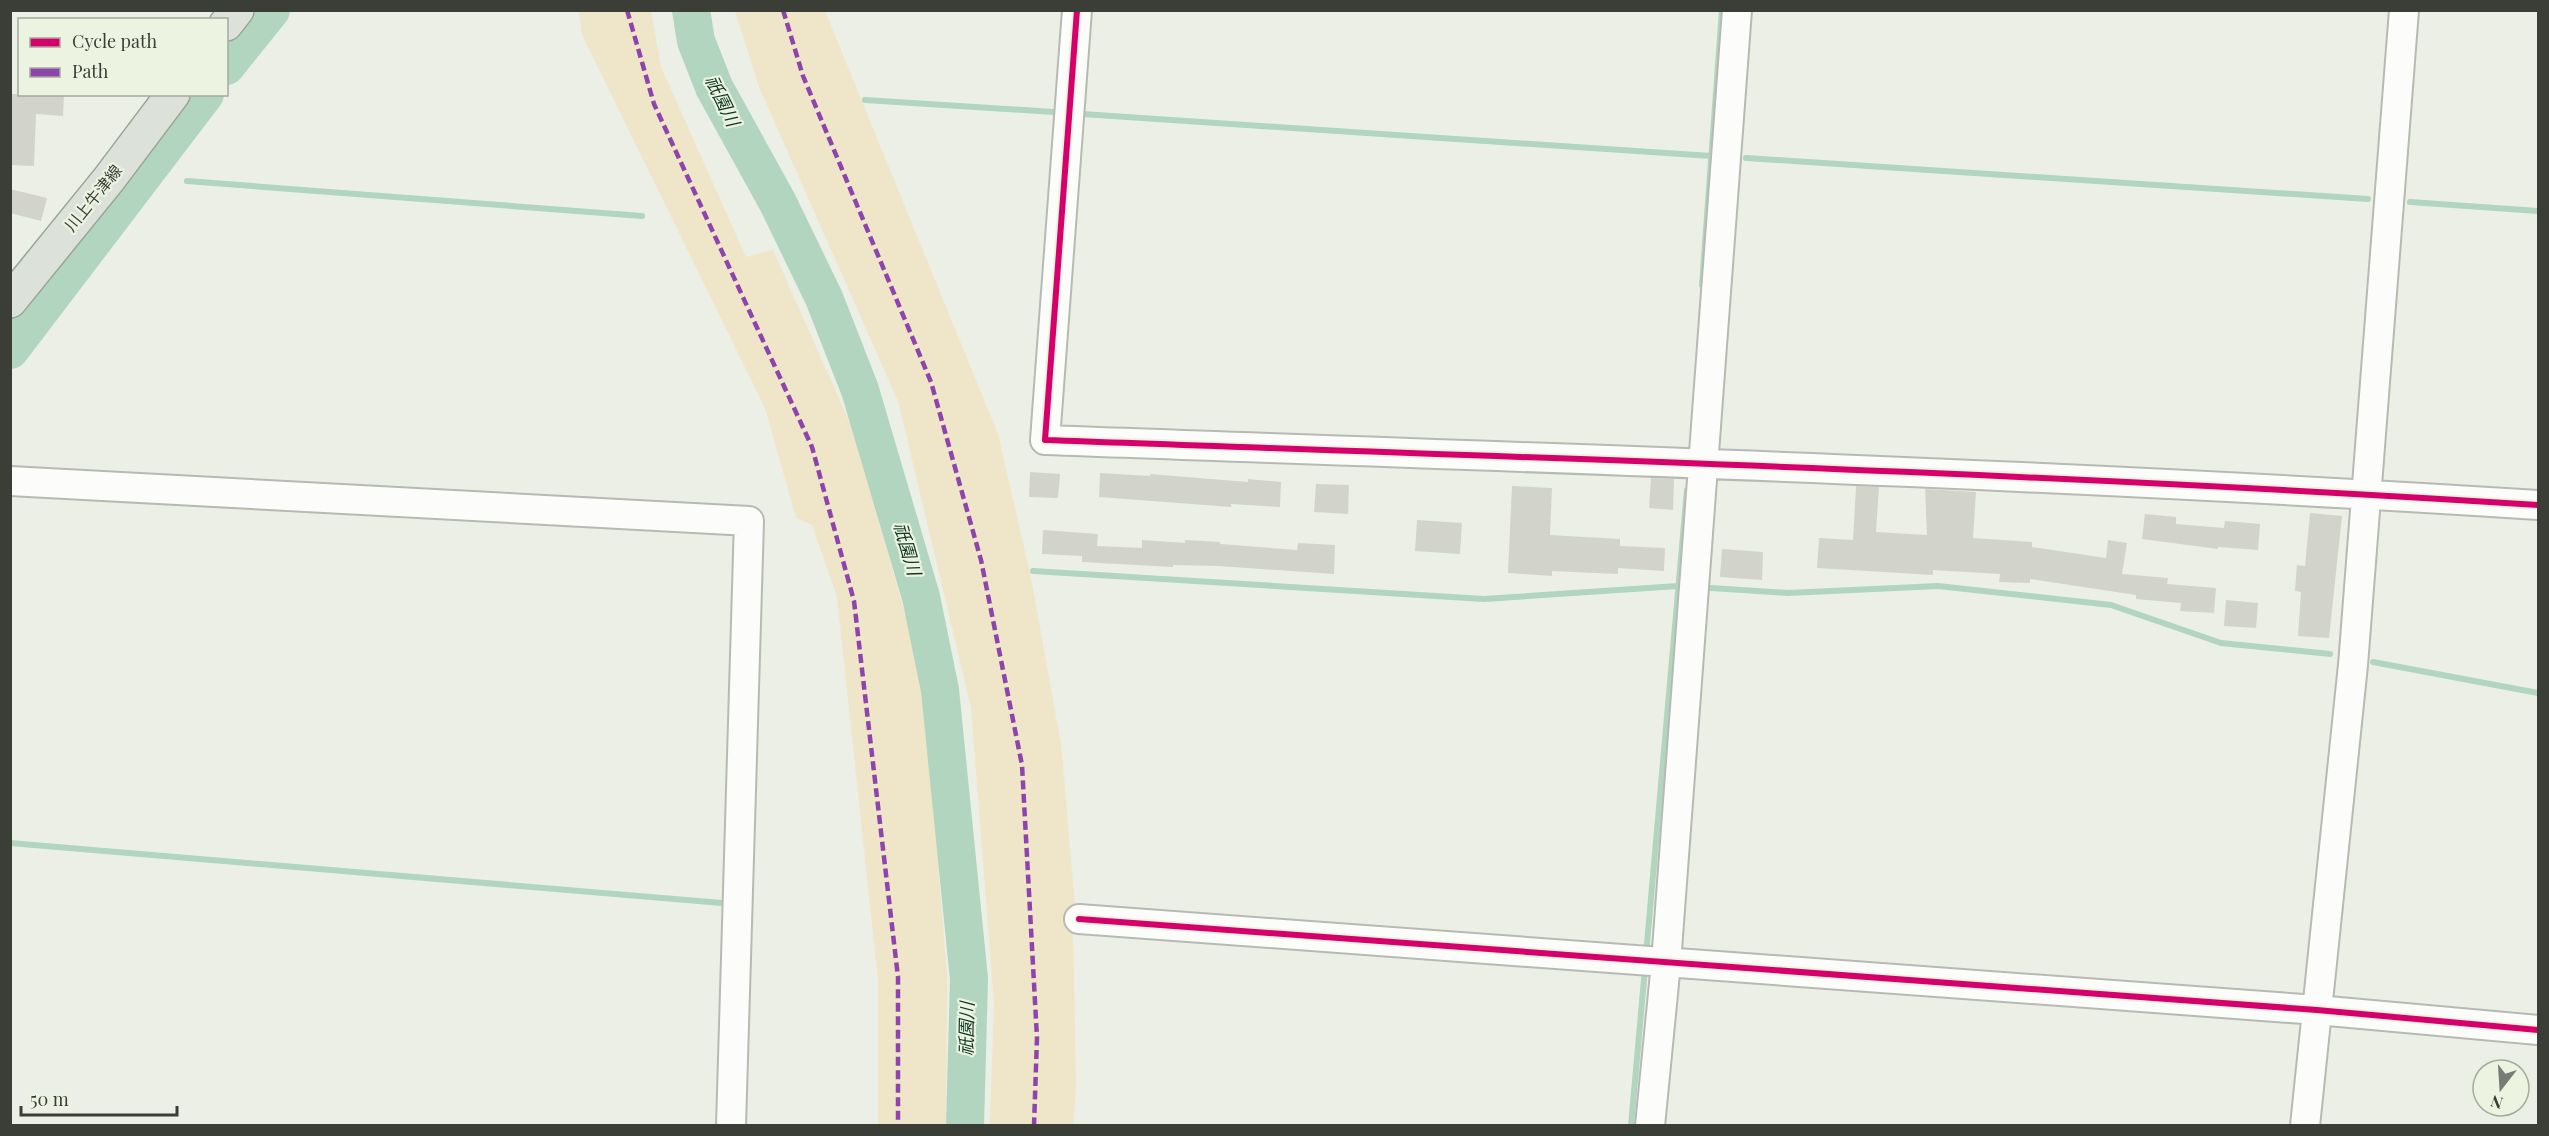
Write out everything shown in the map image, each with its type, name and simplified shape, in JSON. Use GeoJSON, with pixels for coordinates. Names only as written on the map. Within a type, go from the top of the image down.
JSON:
{"type":"FeatureCollection","features":[{"type":"Feature","properties":{"kind":"main road","name":"川上牛津線"},"geometry":{"type":"LineString","coordinates":[[10,301],[109,179],[171,96]]}},
{"type":"Feature","properties":{"kind":"street"},"geometry":{"type":"LineString","coordinates":[[1077,10],[1045,440],[1692,464],[2365,494],[2538,505]]}},
{"type":"Feature","properties":{"kind":"street"},"geometry":{"type":"LineString","coordinates":[[1650,1125],[1666,963],[1692,464],[1737,10]]}},
{"type":"Feature","properties":{"kind":"street"},"geometry":{"type":"LineString","coordinates":[[2304,1125],[2353,665],[2404,10]]}},
{"type":"Feature","properties":{"kind":"street"},"geometry":{"type":"LineString","coordinates":[[10,481],[749,521],[730,1125]]}},
{"type":"Feature","properties":{"kind":"street"},"geometry":{"type":"LineString","coordinates":[[1079,919],[2317,1010],[2538,1030]]}},
{"type":"Feature","properties":{"kind":"shaded area"},"geometry":{"type":"Polygon","coordinates":[[[579,11],[651,11],[661,67],[746,257],[773,250],[853,430],[923,678],[947,975],[946,1125],[878,1125],[878,980],[837,597],[812,525],[796,518],[765,408],[582,35],[579,11]]]}},
{"type":"Feature","properties":{"kind":"shaded area"},"geometry":{"type":"Polygon","coordinates":[[[735,11],[825,11],[998,434],[1031,578],[1061,744],[1075,905],[1073,930],[1076,1087],[1073,1125],[990,1125],[994,1003],[971,707],[898,401],[759,87],[735,11]]]}},
{"type":"Feature","properties":{"kind":"building"},"geometry":{"type":"Polygon","coordinates":[[[10,94],[64,96],[63,116],[36,114],[34,166],[10,165],[10,94]]]}},
{"type":"Feature","properties":{"kind":"building"},"geometry":{"type":"Polygon","coordinates":[[[10,189],[47,198],[41,221],[10,213],[10,189]]]}},
{"type":"Feature","properties":{"kind":"building"},"geometry":{"type":"Polygon","coordinates":[[[1030,472],[1060,474],[1058,498],[1029,497],[1030,472]]]}},
{"type":"Feature","properties":{"kind":"building"},"geometry":{"type":"Polygon","coordinates":[[[1100,473],[1281,482],[1280,507],[1231,504],[1231,507],[1099,497],[1100,473]]]}},
{"type":"Feature","properties":{"kind":"building"},"geometry":{"type":"Polygon","coordinates":[[[1651,478],[1674,479],[1673,510],[1649,508],[1651,478]]]}},
{"type":"Feature","properties":{"kind":"building"},"geometry":{"type":"Polygon","coordinates":[[[1316,484],[1349,485],[1348,514],[1314,512],[1316,484]]]}},
{"type":"Feature","properties":{"kind":"building"},"geometry":{"type":"Polygon","coordinates":[[[1512,486],[1552,488],[1550,535],[1620,539],[1620,546],[1665,548],[1664,571],[1618,568],[1618,574],[1552,571],[1552,576],[1508,573],[1512,486]]]}},
{"type":"Feature","properties":{"kind":"building"},"geometry":{"type":"Polygon","coordinates":[[[1856,486],[1879,487],[1876,532],[1927,535],[1925,489],[1976,492],[1973,538],[2032,542],[2032,547],[2106,558],[2108,540],[2127,543],[2122,574],[2168,578],[2167,584],[2216,588],[2214,613],[2180,611],[2181,603],[2136,599],[2136,595],[2030,579],[2030,583],[1999,582],[2000,574],[1933,570],[1933,575],[1817,568],[1819,538],[1853,540],[1856,486]]]}},
{"type":"Feature","properties":{"kind":"building"},"geometry":{"type":"Polygon","coordinates":[[[2310,513],[2342,516],[2329,638],[2298,636],[2301,592],[2295,591],[2297,565],[2305,566],[2310,513]]]}},
{"type":"Feature","properties":{"kind":"building"},"geometry":{"type":"Polygon","coordinates":[[[2145,514],[2176,517],[2176,524],[2224,528],[2225,521],[2260,524],[2258,550],[2218,547],[2218,549],[2142,539],[2145,514]]]}},
{"type":"Feature","properties":{"kind":"building"},"geometry":{"type":"Polygon","coordinates":[[[1417,520],[1462,523],[1460,554],[1415,551],[1417,520]]]}},
{"type":"Feature","properties":{"kind":"building"},"geometry":{"type":"Polygon","coordinates":[[[1043,530],[1098,534],[1097,546],[1142,548],[1142,540],[1185,543],[1185,540],[1220,542],[1220,544],[1297,550],[1298,543],[1335,545],[1334,574],[1218,566],[1173,565],[1173,567],[1082,562],[1082,556],[1042,554],[1043,530]]]}},
{"type":"Feature","properties":{"kind":"building"},"geometry":{"type":"Polygon","coordinates":[[[1722,549],[1763,552],[1762,580],[1720,577],[1722,549]]]}},
{"type":"Feature","properties":{"kind":"building"},"geometry":{"type":"Polygon","coordinates":[[[2226,600],[2258,603],[2256,628],[2224,626],[2226,600]]]}},
{"type":"Feature","properties":{"kind":"waterway"},"geometry":{"type":"LineString","coordinates":[[228,64],[271,10]]}},
{"type":"Feature","properties":{"kind":"waterway","name":"祇園川"},"geometry":{"type":"LineString","coordinates":[[691,10],[696,41],[714,87],[778,203],[824,298],[860,390],[921,597],[940,690],[969,979],[965,1126]]}},
{"type":"Feature","properties":{"kind":"waterway"},"geometry":{"type":"LineString","coordinates":[[1702,285],[1722,10]]}},
{"type":"Feature","properties":{"kind":"waterway"},"geometry":{"type":"LineString","coordinates":[[10,350],[203,96]]}},
{"type":"Feature","properties":{"kind":"waterway"},"geometry":{"type":"LineString","coordinates":[[865,100],[1054,112]]}},
{"type":"Feature","properties":{"kind":"waterway"},"geometry":{"type":"LineString","coordinates":[[1082,114],[1711,156]]}},
{"type":"Feature","properties":{"kind":"waterway"},"geometry":{"type":"LineString","coordinates":[[1746,158],[2368,199]]}},
{"type":"Feature","properties":{"kind":"waterway"},"geometry":{"type":"LineString","coordinates":[[187,181],[642,216]]}},
{"type":"Feature","properties":{"kind":"waterway"},"geometry":{"type":"LineString","coordinates":[[2410,202],[2538,211]]}},
{"type":"Feature","properties":{"kind":"waterway"},"geometry":{"type":"LineString","coordinates":[[1646,955],[1687,490]]}},
{"type":"Feature","properties":{"kind":"waterway"},"geometry":{"type":"LineString","coordinates":[[1033,571],[1484,599],[1678,586]]}},
{"type":"Feature","properties":{"kind":"waterway"},"geometry":{"type":"LineString","coordinates":[[1711,588],[1788,593],[1938,586],[2111,605],[2221,643],[2330,654]]}},
{"type":"Feature","properties":{"kind":"waterway"},"geometry":{"type":"LineString","coordinates":[[2373,662],[2538,693]]}},
{"type":"Feature","properties":{"kind":"waterway"},"geometry":{"type":"LineString","coordinates":[[10,843],[722,903]]}},
{"type":"Feature","properties":{"kind":"waterway"},"geometry":{"type":"LineString","coordinates":[[1631,1126],[1645,968]]}},
{"type":"Feature","properties":{"kind":"marked path"},"geometry":{"type":"LineString","coordinates":[[627,10],[654,104],[812,447],[854,601],[898,977],[898,1126]]}},
{"type":"Feature","properties":{"kind":"marked path"},"geometry":{"type":"LineString","coordinates":[[783,10],[803,76],[931,382],[981,560],[1022,765],[1037,1038],[1034,1126]]}},
{"type":"Feature","properties":{"kind":"cycle path"},"geometry":{"type":"LineString","coordinates":[[1077,10],[1045,440],[1979,475],[2538,505]]}},
{"type":"Feature","properties":{"kind":"cycle path"},"geometry":{"type":"LineString","coordinates":[[1079,919],[2317,1010],[2538,1030]]}}]}
